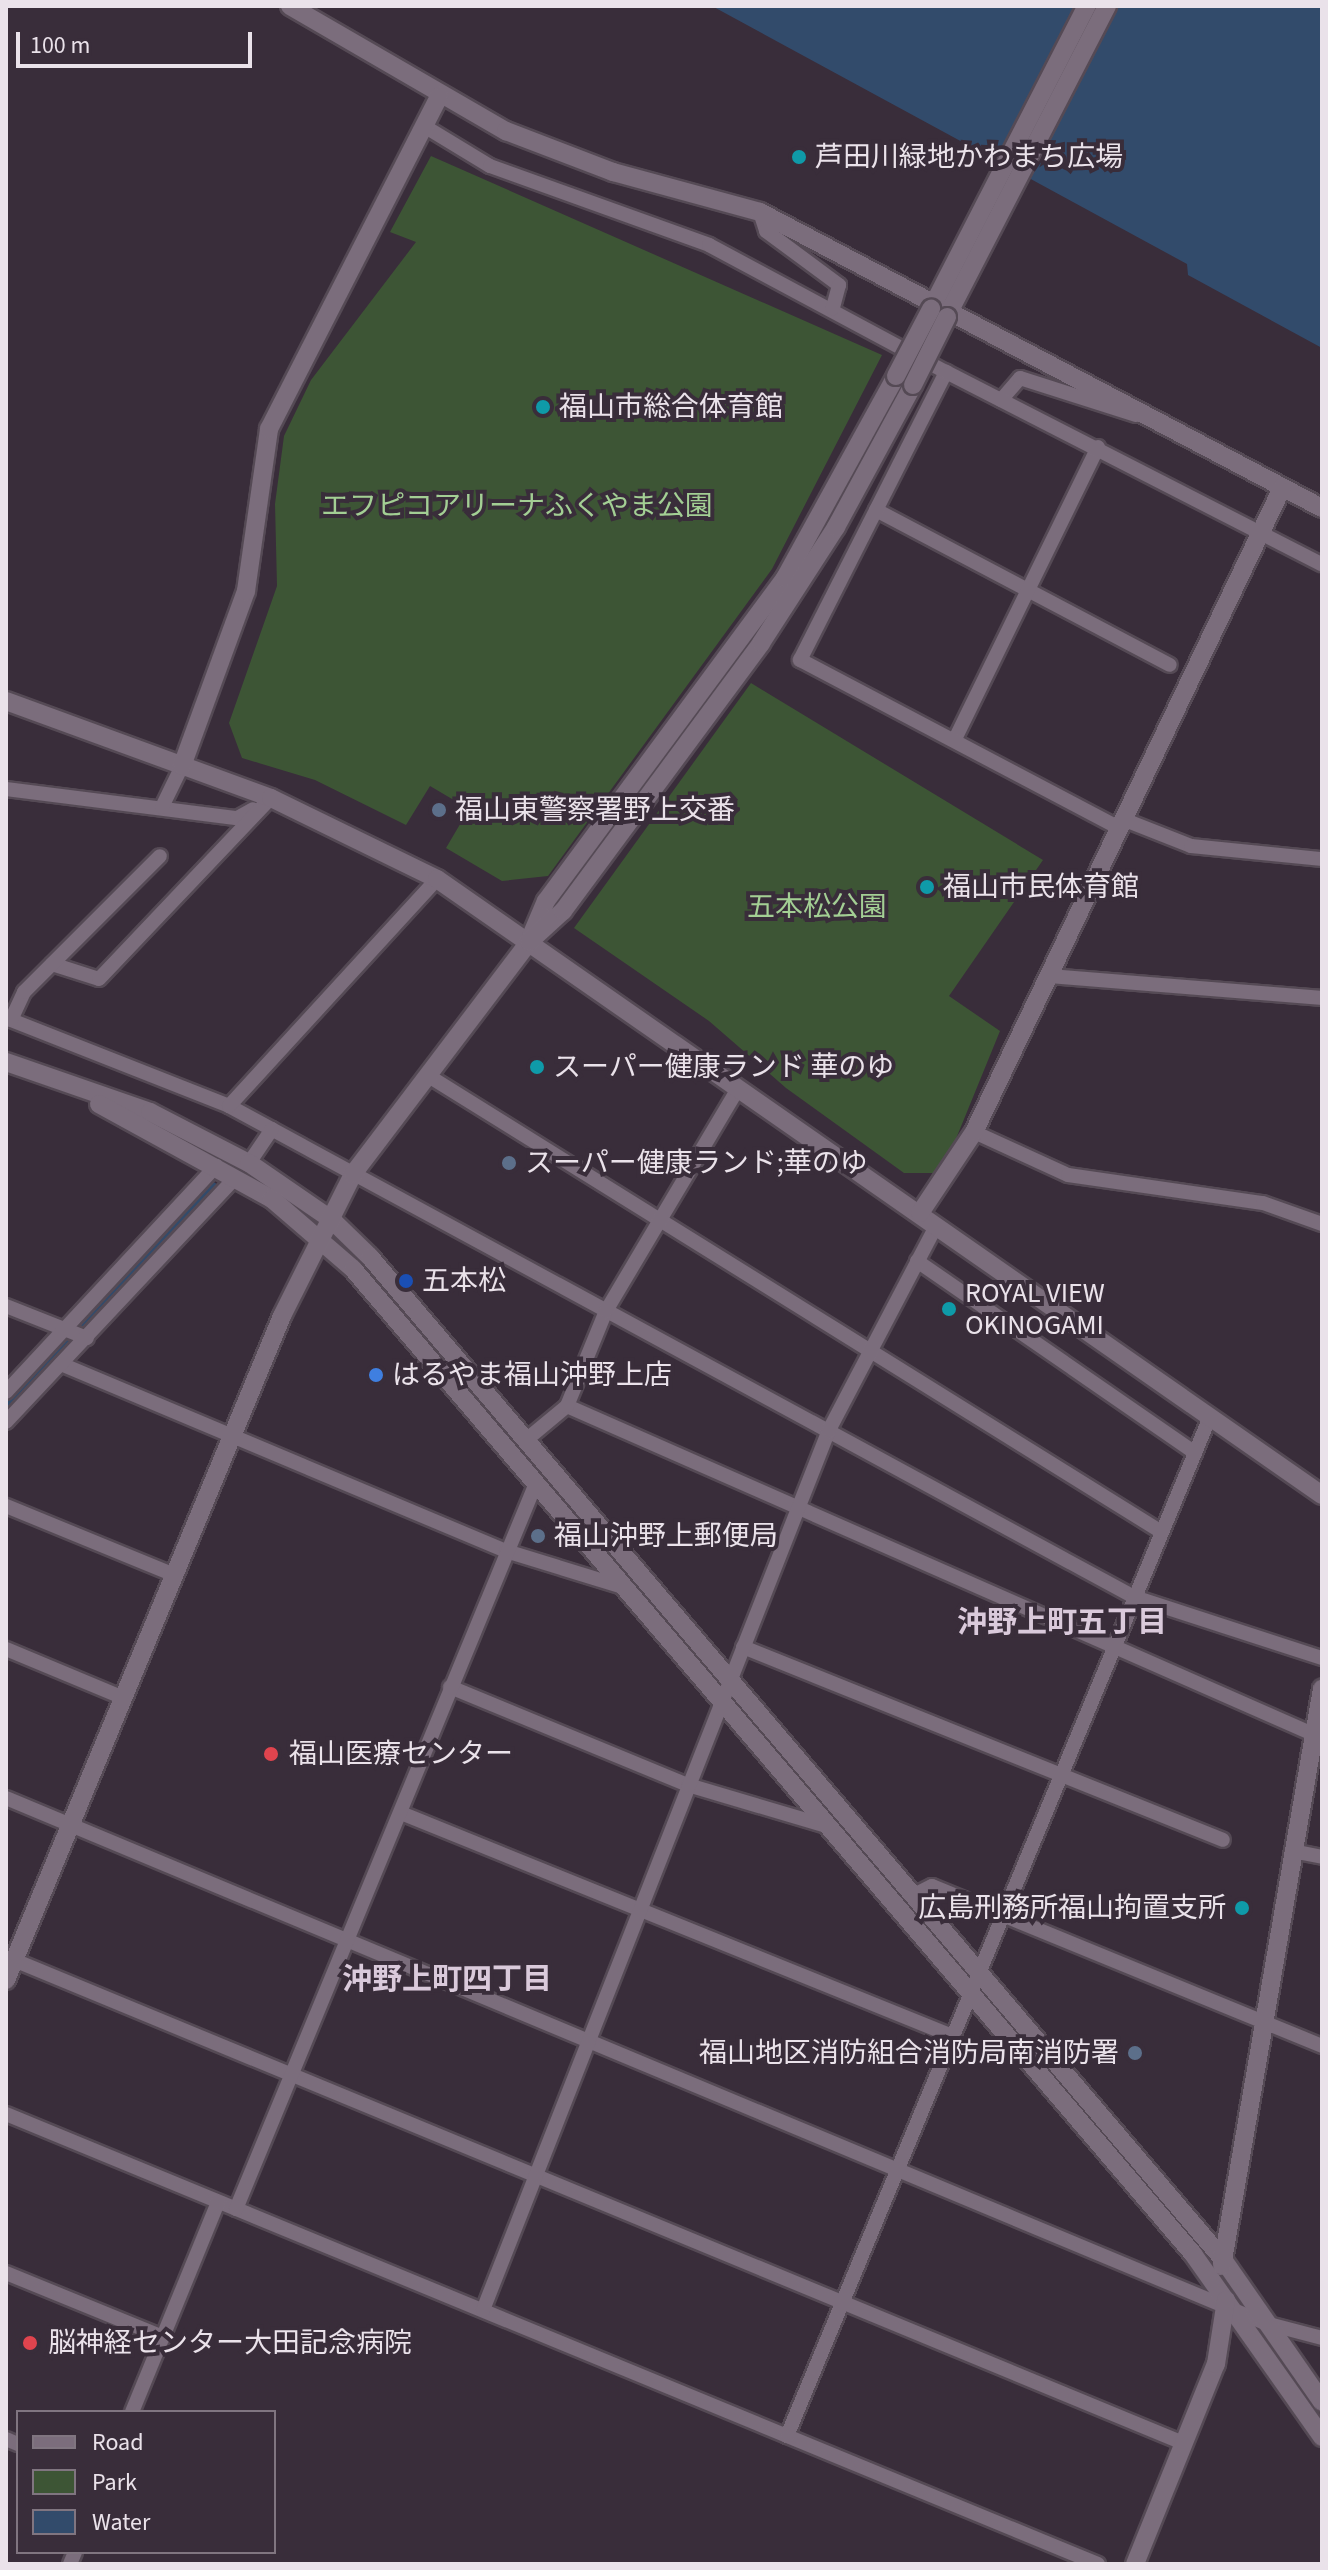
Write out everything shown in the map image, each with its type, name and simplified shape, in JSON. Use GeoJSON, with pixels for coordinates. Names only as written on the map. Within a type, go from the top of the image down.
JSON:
{"type":"FeatureCollection","features":[{"type":"Feature","properties":{"kind":"street"},"geometry":{"type":"LineString","coordinates":[[290,6],[439,97],[613,172],[760,212],[944,302],[1322,508]]}},
{"type":"Feature","properties":{"kind":"street"},"geometry":{"type":"LineString","coordinates":[[6,1980],[13,1948],[124,1698],[229,1439],[353,1174],[529,942],[546,901],[785,578],[904,380],[1087,6]]}},
{"type":"Feature","properties":{"kind":"street"},"geometry":{"type":"LineString","coordinates":[[944,302],[1107,6]]}},
{"type":"Feature","properties":{"kind":"street"},"geometry":{"type":"LineString","coordinates":[[162,807],[182,766],[246,591],[269,429],[439,97]]}},
{"type":"Feature","properties":{"kind":"street"},"geometry":{"type":"LineString","coordinates":[[424,126],[490,166],[709,245],[833,308],[946,372],[1322,564]]}},
{"type":"Feature","properties":{"kind":"street"},"geometry":{"type":"LineString","coordinates":[[760,212],[766,231],[839,285],[833,308]]}},
{"type":"Feature","properties":{"kind":"street"},"geometry":{"type":"LineString","coordinates":[[946,372],[800,660],[1123,824],[1191,846],[1322,859]]}},
{"type":"Feature","properties":{"kind":"street"},"geometry":{"type":"LineString","coordinates":[[1001,400],[1020,378],[1170,423]]}},
{"type":"Feature","properties":{"kind":"street"},"geometry":{"type":"LineString","coordinates":[[955,739],[1098,447]]}},
{"type":"Feature","properties":{"kind":"street"},"geometry":{"type":"LineString","coordinates":[[920,1213],[974,1132],[1282,488]]}},
{"type":"Feature","properties":{"kind":"street"},"geometry":{"type":"LineString","coordinates":[[876,510],[1170,665]]}},
{"type":"Feature","properties":{"kind":"street"},"geometry":{"type":"LineString","coordinates":[[6,701],[271,798],[437,879],[920,1213],[934,1230],[1322,1495]]}},
{"type":"Feature","properties":{"kind":"street"},"geometry":{"type":"LineString","coordinates":[[6,789],[237,818],[271,798]]}},
{"type":"Feature","properties":{"kind":"street"},"geometry":{"type":"LineString","coordinates":[[52,964],[99,979],[271,798]]}},
{"type":"Feature","properties":{"kind":"street"},"geometry":{"type":"LineString","coordinates":[[160,856],[24,992],[9,1019],[229,1106],[1134,1597],[1322,1658]]}},
{"type":"Feature","properties":{"kind":"street"},"geometry":{"type":"LineString","coordinates":[[229,1106],[437,879]]}},
{"type":"Feature","properties":{"kind":"street"},"geometry":{"type":"LineString","coordinates":[[1050,976],[1322,998]]}},
{"type":"Feature","properties":{"kind":"street"},"geometry":{"type":"LineString","coordinates":[[6,1062],[150,1112],[249,1163],[332,1220],[526,1440],[1222,2258],[1322,2402]]}},
{"type":"Feature","properties":{"kind":"street"},"geometry":{"type":"LineString","coordinates":[[427,1075],[1160,1531]]}},
{"type":"Feature","properties":{"kind":"street"},"geometry":{"type":"LineString","coordinates":[[54,1080],[216,1166],[321,1240],[536,1483],[1193,2254],[1322,2437]]}},
{"type":"Feature","properties":{"kind":"street"},"geometry":{"type":"LineString","coordinates":[[526,1440],[567,1406],[606,1311],[738,1089]]}},
{"type":"Feature","properties":{"kind":"street"},"geometry":{"type":"LineString","coordinates":[[249,1163],[272,1129]]}},
{"type":"Feature","properties":{"kind":"street"},"geometry":{"type":"LineString","coordinates":[[974,1132],[1068,1175],[1263,1203],[1322,1224]]}},
{"type":"Feature","properties":{"kind":"street"},"geometry":{"type":"LineString","coordinates":[[6,1422],[61,1364],[76,1334],[216,1166]]}},
{"type":"Feature","properties":{"kind":"street"},"geometry":{"type":"LineString","coordinates":[[6,1392],[76,1334],[235,1178]]}},
{"type":"Feature","properties":{"kind":"street"},"geometry":{"type":"LineString","coordinates":[[483,2310],[829,1430],[934,1230]]}},
{"type":"Feature","properties":{"kind":"street"},"geometry":{"type":"LineString","coordinates":[[917,1261],[1195,1453]]}},
{"type":"Feature","properties":{"kind":"street"},"geometry":{"type":"LineString","coordinates":[[6,1306],[76,1334]]}},
{"type":"Feature","properties":{"kind":"street"},"geometry":{"type":"LineString","coordinates":[[61,1364],[229,1439],[506,1551],[627,1589]]}},
{"type":"Feature","properties":{"kind":"street"},"geometry":{"type":"LineString","coordinates":[[567,1406],[1318,1736]]}},
{"type":"Feature","properties":{"kind":"street"},"geometry":{"type":"LineString","coordinates":[[787,2436],[1209,1419]]}},
{"type":"Feature","properties":{"kind":"street"},"geometry":{"type":"LineString","coordinates":[[236,2209],[536,1483]]}},
{"type":"Feature","properties":{"kind":"street"},"geometry":{"type":"LineString","coordinates":[[6,1506],[172,1574]]}},
{"type":"Feature","properties":{"kind":"street"},"geometry":{"type":"LineString","coordinates":[[743,1647],[1223,1840]]}},
{"type":"Feature","properties":{"kind":"street"},"geometry":{"type":"LineString","coordinates":[[6,1649],[124,1698]]}},
{"type":"Feature","properties":{"kind":"street"},"geometry":{"type":"LineString","coordinates":[[450,1687],[688,1785],[831,1827]]}},
{"type":"Feature","properties":{"kind":"street"},"geometry":{"type":"LineString","coordinates":[[1135,2564],[1216,2364],[1226,2304],[1222,2258],[1292,1851],[1318,1736],[1322,1689]]}},
{"type":"Feature","properties":{"kind":"street"},"geometry":{"type":"LineString","coordinates":[[6,1798],[1226,2304],[1265,2323],[1322,2338]]}},
{"type":"Feature","properties":{"kind":"street"},"geometry":{"type":"LineString","coordinates":[[401,1813],[952,2036]]}},
{"type":"Feature","properties":{"kind":"street"},"geometry":{"type":"LineString","coordinates":[[1292,1851],[1322,1857]]}},
{"type":"Feature","properties":{"kind":"street"},"geometry":{"type":"LineString","coordinates":[[914,1895],[932,1886],[1322,2046]]}},
{"type":"Feature","properties":{"kind":"street"},"geometry":{"type":"LineString","coordinates":[[13,1948],[292,2075],[1183,2443]]}},
{"type":"Feature","properties":{"kind":"street"},"geometry":{"type":"LineString","coordinates":[[6,2114],[1098,2564]]}},
{"type":"Feature","properties":{"kind":"street"},"geometry":{"type":"LineString","coordinates":[[133,2410],[218,2202]]}},
{"type":"Feature","properties":{"kind":"street"},"geometry":{"type":"LineString","coordinates":[[6,2273],[163,2337]]}},
{"type":"Feature","properties":{"kind":"green space","name":"エフピコアリーナふくやま公園"},"geometry":{"type":"Polygon","coordinates":[[[431,156],[882,355],[772,569],[548,876],[502,881],[446,848],[469,809],[430,786],[406,825],[315,780],[242,758],[229,723],[277,586],[275,504],[284,436],[311,380],[416,242],[390,232],[431,156]]]}},
{"type":"Feature","properties":{"kind":"green space","name":"五本松公園"},"geometry":{"type":"Polygon","coordinates":[[[751,683],[1043,860],[949,996],[1000,1031],[942,1173],[904,1173],[786,1088],[709,1021],[574,928],[751,683]]]}},
{"type":"Feature","properties":{"kind":"water"},"geometry":{"type":"Polygon","coordinates":[[[712,6],[1322,6],[1322,348],[1188,275],[1187,264],[712,6]]]}},
{"type":"Feature","properties":{"kind":"waterway"},"geometry":{"type":"LineString","coordinates":[[6,1406],[211,1190]]}},
{"type":"Feature","properties":{"kind":"place","name":"芦田川緑地かわまち広場"},"geometry":{"type":"Point","coordinates":[799,157]}},
{"type":"Feature","properties":{"kind":"place","name":"福山市総合体育館"},"geometry":{"type":"Point","coordinates":[543,407]}},
{"type":"Feature","properties":{"kind":"place","name":"福山東警察署野上交番"},"geometry":{"type":"Point","coordinates":[439,810]}},
{"type":"Feature","properties":{"kind":"place","name":"福山市民体育館"},"geometry":{"type":"Point","coordinates":[927,887]}},
{"type":"Feature","properties":{"kind":"place","name":"スーパー健康ランド 華のゆ"},"geometry":{"type":"Point","coordinates":[537,1067]}},
{"type":"Feature","properties":{"kind":"place","name":"スーパー健康ランド;華のゆ"},"geometry":{"type":"Point","coordinates":[509,1163]}},
{"type":"Feature","properties":{"kind":"place","name":"五本松"},"geometry":{"type":"Point","coordinates":[406,1281]}},
{"type":"Feature","properties":{"kind":"place","name":"ROYAL VIEW OKINOGAMI"},"geometry":{"type":"Point","coordinates":[949,1309]}},
{"type":"Feature","properties":{"kind":"place","name":"はるやま福山沖野上店"},"geometry":{"type":"Point","coordinates":[376,1375]}},
{"type":"Feature","properties":{"kind":"place","name":"福山沖野上郵便局"},"geometry":{"type":"Point","coordinates":[538,1536]}},
{"type":"Feature","properties":{"kind":"place","name":"福山医療センター"},"geometry":{"type":"Point","coordinates":[271,1754]}},
{"type":"Feature","properties":{"kind":"place","name":"広島刑務所福山拘置支所"},"geometry":{"type":"Point","coordinates":[1242,1908]}},
{"type":"Feature","properties":{"kind":"place","name":"福山地区消防組合消防局南消防署"},"geometry":{"type":"Point","coordinates":[1135,2053]}},
{"type":"Feature","properties":{"kind":"place","name":"脳神経センター大田記念病院"},"geometry":{"type":"Point","coordinates":[30,2343]}},
{"type":"Feature","properties":{"kind":"district","name":"沖野上町五丁目"},"geometry":{"type":"Point","coordinates":[1062,1623]}},
{"type":"Feature","properties":{"kind":"district","name":"沖野上町四丁目"},"geometry":{"type":"Point","coordinates":[447,1980]}}]}
